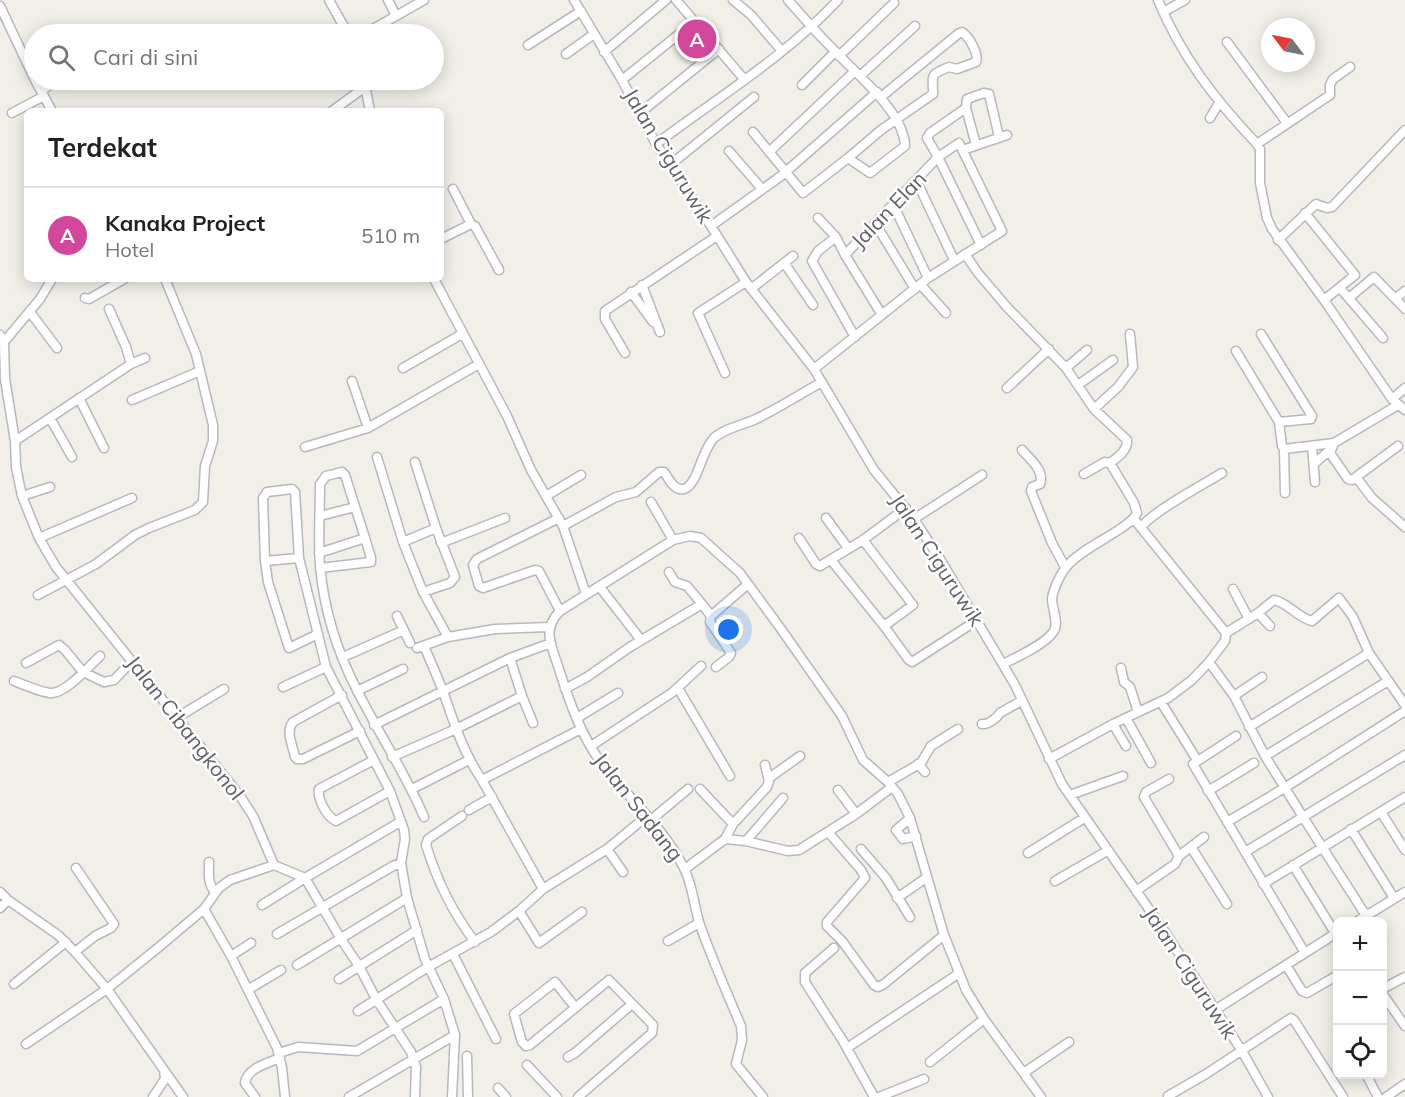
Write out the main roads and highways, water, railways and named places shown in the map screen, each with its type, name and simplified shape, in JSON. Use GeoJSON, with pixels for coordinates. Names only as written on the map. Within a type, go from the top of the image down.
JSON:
{"type":"FeatureCollection","features":[{"type":"Feature","properties":{"kind":"place","name":"Kanaka Project"},"geometry":{"type":"Point","coordinates":[697,39]}}]}
